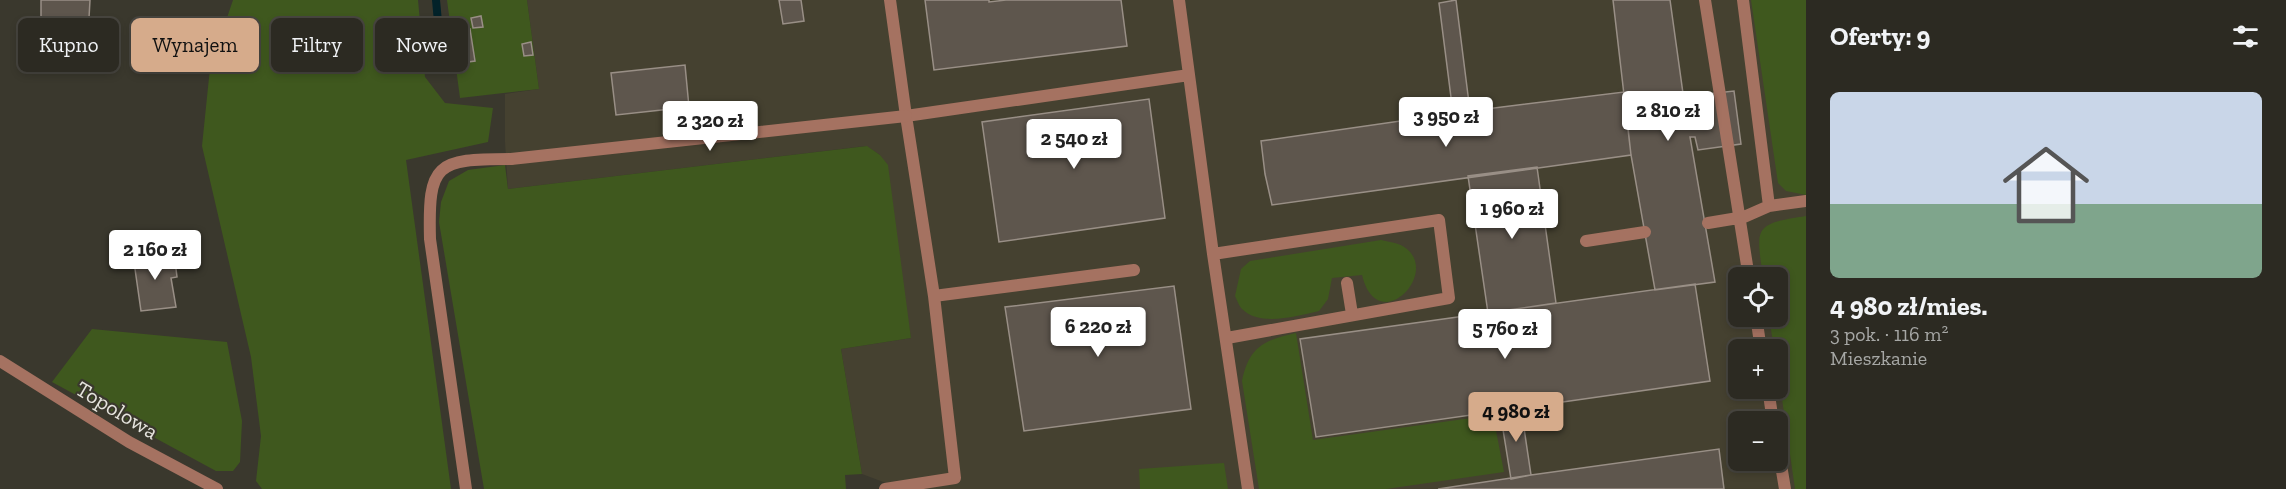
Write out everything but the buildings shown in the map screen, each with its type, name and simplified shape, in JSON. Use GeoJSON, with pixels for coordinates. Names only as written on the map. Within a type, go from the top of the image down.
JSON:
{"type":"FeatureCollection","features":[{"type":"Feature","properties":{"kind":"street"},"geometry":{"type":"LineString","coordinates":[[885,489],[955,478],[934,296],[890,0]]}},
{"type":"Feature","properties":{"kind":"street"},"geometry":{"type":"LineString","coordinates":[[1179,0],[1213,254],[1248,489]]}},
{"type":"Feature","properties":{"kind":"street"},"geometry":{"type":"LineString","coordinates":[[1705,0],[1747,267]]}},
{"type":"Feature","properties":{"kind":"street"},"geometry":{"type":"LineString","coordinates":[[1743,0],[1768,206]]}},
{"type":"Feature","properties":{"kind":"street"},"geometry":{"type":"LineString","coordinates":[[466,489],[430,239],[429,202],[434,181],[445,166],[466,159],[511,159],[906,116],[1189,75]]}},
{"type":"Feature","properties":{"kind":"street"},"geometry":{"type":"LineString","coordinates":[[1708,224],[1744,217],[1768,206],[1806,201]]}},
{"type":"Feature","properties":{"kind":"street"},"geometry":{"type":"LineString","coordinates":[[1213,254],[1439,219],[1449,298],[1227,338]]}},
{"type":"Feature","properties":{"kind":"street"},"geometry":{"type":"LineString","coordinates":[[1586,241],[1645,232]]}},
{"type":"Feature","properties":{"kind":"street"},"geometry":{"type":"LineString","coordinates":[[934,296],[1134,270]]}},
{"type":"Feature","properties":{"kind":"street"},"geometry":{"type":"LineString","coordinates":[[1347,283],[1352,314]]}},
{"type":"Feature","properties":{"kind":"street","name":"Topolowa"},"geometry":{"type":"LineString","coordinates":[[0,361],[129,442],[217,489]]}},
{"type":"Feature","properties":{"kind":"street"},"geometry":{"type":"LineString","coordinates":[[1782,471],[1785,489]]}},
{"type":"Feature","properties":{"kind":"shaded area"},"geometry":{"type":"Polygon","coordinates":[[[527,0],[1806,0],[1806,489],[902,489],[862,474],[841,349],[911,338],[880,155],[866,146],[508,189],[505,94],[539,89],[527,0]]]}},
{"type":"Feature","properties":{"kind":"green space"},"geometry":{"type":"Polygon","coordinates":[[[233,0],[418,0],[420,18],[375,18],[375,72],[425,72],[425,77],[445,103],[493,108],[488,142],[406,160],[451,489],[262,489],[256,481],[261,436],[251,357],[202,146],[210,72],[259,72],[259,18],[227,18],[233,0]]]}},
{"type":"Feature","properties":{"kind":"green space"},"geometry":{"type":"Polygon","coordinates":[[[447,0],[527,0],[539,89],[460,98],[457,72],[468,72],[468,18],[449,18],[447,0]]]}},
{"type":"Feature","properties":{"kind":"green space"},"geometry":{"type":"Polygon","coordinates":[[[1751,0],[1806,0],[1806,195],[1786,191],[1778,183],[1751,0]]]}},
{"type":"Feature","properties":{"kind":"green space"},"geometry":{"type":"Polygon","coordinates":[[[867,146],[880,155],[888,165],[911,338],[841,349],[862,474],[845,475],[846,489],[484,489],[439,222],[441,202],[449,181],[468,170],[505,165],[508,189],[867,146]]]}},
{"type":"Feature","properties":{"kind":"green space"},"geometry":{"type":"Polygon","coordinates":[[[1806,216],[1806,489],[1795,489],[1788,440],[1788,411],[1784,411],[1782,399],[1788,399],[1788,339],[1772,339],[1771,327],[1788,327],[1788,267],[1762,267],[1759,248],[1762,231],[1767,226],[1806,216]]]}},
{"type":"Feature","properties":{"kind":"green space"},"geometry":{"type":"Polygon","coordinates":[[[1381,240],[1404,247],[1415,260],[1416,273],[1411,285],[1402,295],[1391,301],[1380,301],[1370,293],[1362,275],[1332,278],[1328,299],[1319,311],[1279,319],[1259,318],[1250,314],[1241,308],[1235,296],[1241,269],[1250,261],[1381,240]]]}},
{"type":"Feature","properties":{"kind":"green space"},"geometry":{"type":"Polygon","coordinates":[[[92,329],[227,342],[242,421],[240,462],[233,471],[216,471],[52,382],[92,329]]]}},
{"type":"Feature","properties":{"kind":"green space"},"geometry":{"type":"Polygon","coordinates":[[[1296,333],[1313,440],[1493,415],[1504,472],[1386,489],[1259,489],[1242,381],[1249,360],[1260,347],[1267,342],[1296,333]]]}},
{"type":"Feature","properties":{"kind":"green space"},"geometry":{"type":"Polygon","coordinates":[[[1224,463],[1228,489],[1140,489],[1139,469],[1224,463]]]}},
{"type":"Feature","properties":{"kind":"waterway"},"geometry":{"type":"LineString","coordinates":[[436,0],[438,18]]}}]}
